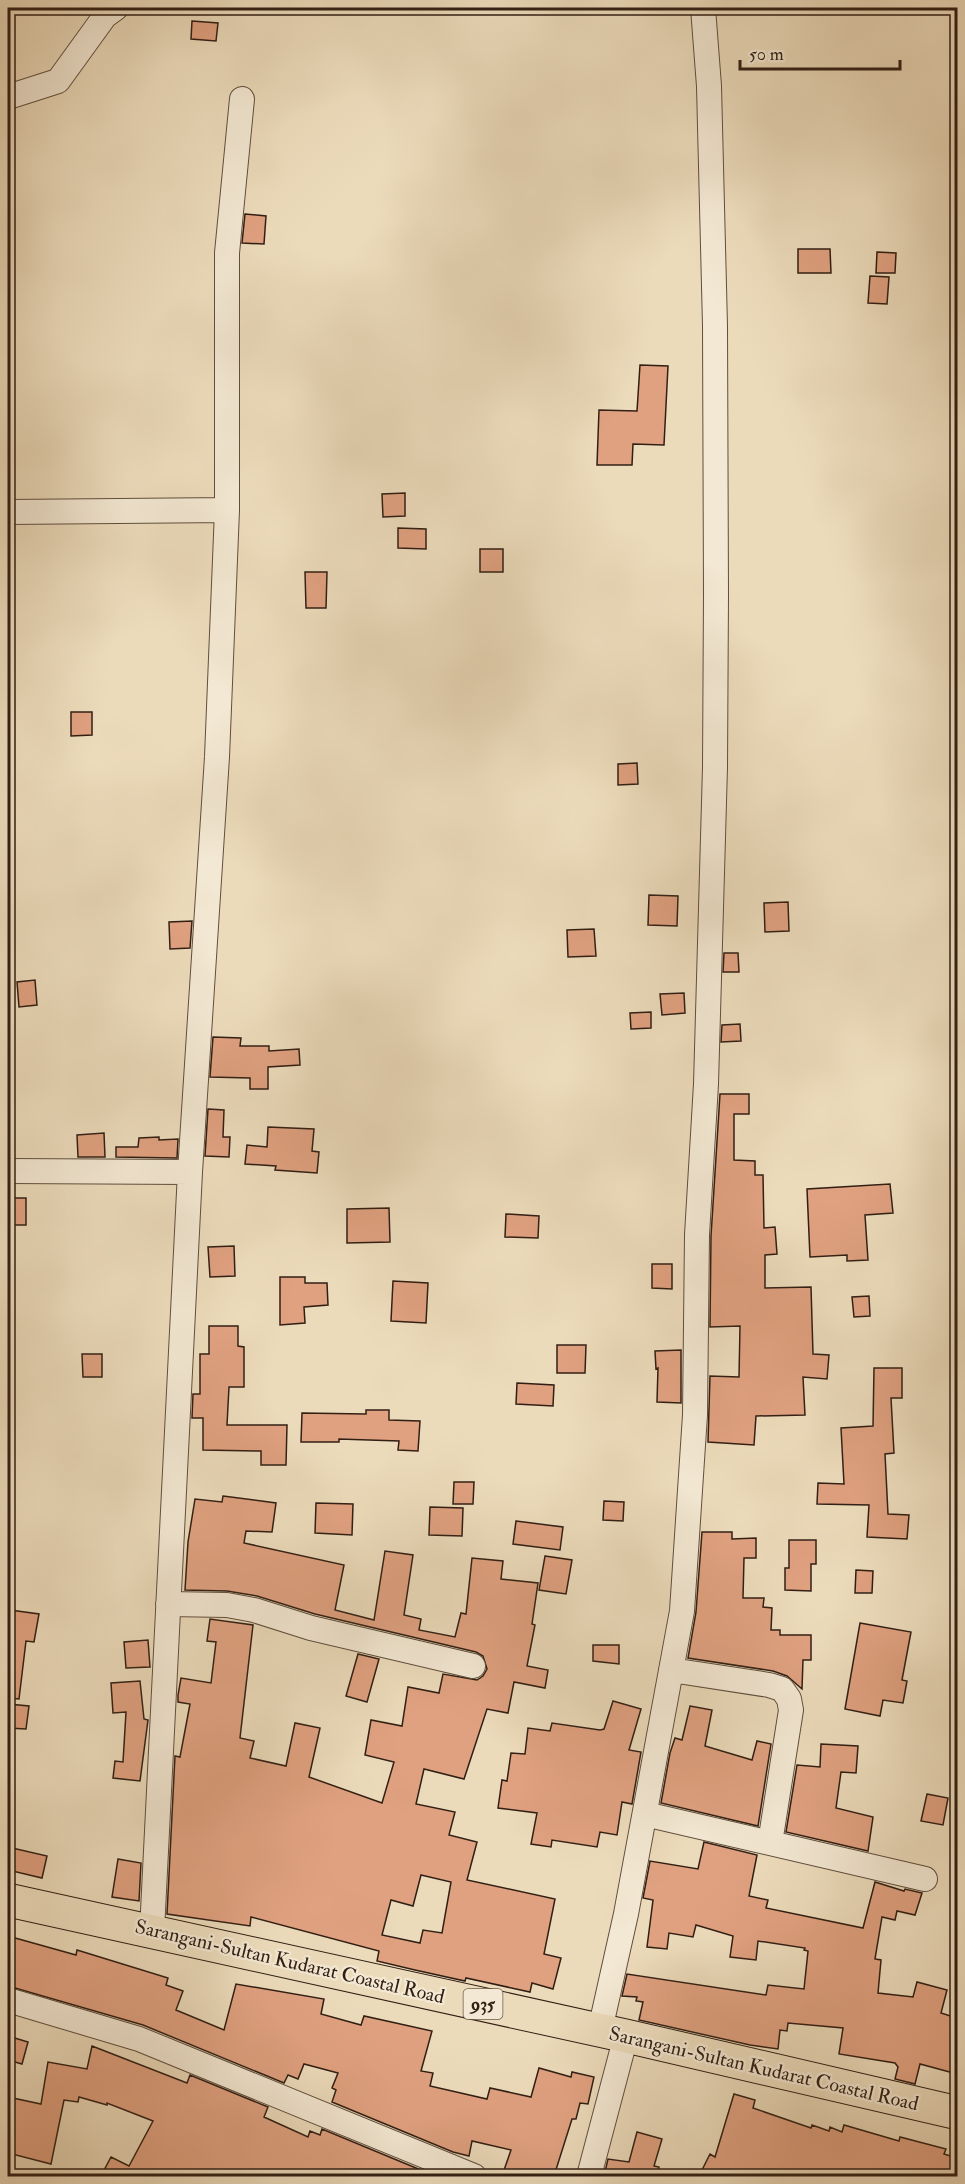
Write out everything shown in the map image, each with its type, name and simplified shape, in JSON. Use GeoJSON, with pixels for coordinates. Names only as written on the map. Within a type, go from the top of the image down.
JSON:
{"type":"FeatureCollection","features":[{"type":"Feature","properties":{"kind":"main road","name":"Sarangani-Sultan Kudarat Coastal Road"},"geometry":{"type":"LineString","coordinates":[[8,1900],[613,2033],[957,2113]]}},
{"type":"Feature","properties":{"kind":"street"},"geometry":{"type":"LineString","coordinates":[[8,98],[58,81],[105,16],[116,8]]}},
{"type":"Feature","properties":{"kind":"street"},"geometry":{"type":"LineString","coordinates":[[589,2176],[613,2033],[626,1914],[682,1611],[695,1415],[697,1235],[706,1084],[715,766],[715,326],[709,86],[703,8]]}},
{"type":"Feature","properties":{"kind":"street"},"geometry":{"type":"LineString","coordinates":[[152,1931],[190,1172],[217,757],[227,510],[227,253],[242,99]]}},
{"type":"Feature","properties":{"kind":"street"},"geometry":{"type":"LineString","coordinates":[[8,512],[227,510]]}},
{"type":"Feature","properties":{"kind":"street"},"geometry":{"type":"LineString","coordinates":[[8,1171],[190,1172]]}},
{"type":"Feature","properties":{"kind":"street"},"geometry":{"type":"LineString","coordinates":[[168,1604],[227,1605],[254,1610],[311,1628],[473,1666]]}},
{"type":"Feature","properties":{"kind":"street"},"geometry":{"type":"LineString","coordinates":[[671,1670],[769,1685],[782,1689],[789,1699],[791,1710],[770,1843]]}},
{"type":"Feature","properties":{"kind":"street"},"geometry":{"type":"LineString","coordinates":[[645,1814],[925,1879]]}},
{"type":"Feature","properties":{"kind":"street"},"geometry":{"type":"LineString","coordinates":[[8,2000],[140,2039],[474,2176]]}},
{"type":"Feature","properties":{"kind":"water"},"geometry":{"type":"Polygon","coordinates":[[[8,2168],[42,2176],[8,2176],[8,2168]]]}},
{"type":"Feature","properties":{"kind":"building"},"geometry":{"type":"Polygon","coordinates":[[[192,21],[218,23],[216,41],[191,39],[192,21]]]}},
{"type":"Feature","properties":{"kind":"building"},"geometry":{"type":"Polygon","coordinates":[[[245,214],[266,216],[264,244],[242,243],[245,214]]]}},
{"type":"Feature","properties":{"kind":"building"},"geometry":{"type":"Polygon","coordinates":[[[798,249],[830,249],[831,273],[798,273],[798,249]]]}},
{"type":"Feature","properties":{"kind":"building"},"geometry":{"type":"Polygon","coordinates":[[[877,252],[896,253],[895,273],[876,273],[877,252]]]}},
{"type":"Feature","properties":{"kind":"building"},"geometry":{"type":"Polygon","coordinates":[[[870,276],[889,277],[887,304],[868,303],[870,276]]]}},
{"type":"Feature","properties":{"kind":"building"},"geometry":{"type":"Polygon","coordinates":[[[640,365],[668,366],[664,445],[633,444],[632,465],[597,465],[599,410],[637,411],[640,365]]]}},
{"type":"Feature","properties":{"kind":"building"},"geometry":{"type":"Polygon","coordinates":[[[405,493],[405,516],[383,517],[382,494],[405,493]]]}},
{"type":"Feature","properties":{"kind":"building"},"geometry":{"type":"Polygon","coordinates":[[[398,528],[426,529],[426,549],[398,548],[398,528]]]}},
{"type":"Feature","properties":{"kind":"building"},"geometry":{"type":"Polygon","coordinates":[[[480,549],[503,549],[503,572],[480,572],[480,549]]]}},
{"type":"Feature","properties":{"kind":"building"},"geometry":{"type":"Polygon","coordinates":[[[305,572],[327,572],[326,608],[306,608],[305,572]]]}},
{"type":"Feature","properties":{"kind":"building"},"geometry":{"type":"Polygon","coordinates":[[[71,712],[92,712],[92,735],[71,736],[71,712]]]}},
{"type":"Feature","properties":{"kind":"building"},"geometry":{"type":"Polygon","coordinates":[[[637,763],[638,784],[618,785],[618,764],[637,763]]]}},
{"type":"Feature","properties":{"kind":"building"},"geometry":{"type":"Polygon","coordinates":[[[649,895],[678,896],[677,926],[648,925],[649,895]]]}},
{"type":"Feature","properties":{"kind":"building"},"geometry":{"type":"Polygon","coordinates":[[[788,902],[789,931],[765,932],[764,903],[788,902]]]}},
{"type":"Feature","properties":{"kind":"building"},"geometry":{"type":"Polygon","coordinates":[[[192,921],[190,948],[170,949],[169,922],[192,921]]]}},
{"type":"Feature","properties":{"kind":"building"},"geometry":{"type":"Polygon","coordinates":[[[594,929],[596,956],[568,957],[567,930],[594,929]]]}},
{"type":"Feature","properties":{"kind":"building"},"geometry":{"type":"Polygon","coordinates":[[[724,953],[738,953],[739,972],[723,972],[724,953]]]}},
{"type":"Feature","properties":{"kind":"building"},"geometry":{"type":"Polygon","coordinates":[[[35,980],[37,1005],[19,1007],[17,982],[35,980]]]}},
{"type":"Feature","properties":{"kind":"building"},"geometry":{"type":"Polygon","coordinates":[[[684,993],[685,1013],[662,1015],[660,994],[684,993]]]}},
{"type":"Feature","properties":{"kind":"building"},"geometry":{"type":"Polygon","coordinates":[[[651,1012],[651,1028],[631,1029],[630,1013],[651,1012]]]}},
{"type":"Feature","properties":{"kind":"building"},"geometry":{"type":"Polygon","coordinates":[[[740,1024],[741,1041],[721,1042],[722,1025],[740,1024]]]}},
{"type":"Feature","properties":{"kind":"building"},"geometry":{"type":"Polygon","coordinates":[[[213,1037],[241,1038],[240,1046],[269,1046],[269,1051],[299,1049],[300,1065],[268,1067],[268,1089],[250,1089],[250,1078],[210,1077],[213,1037]]]}},
{"type":"Feature","properties":{"kind":"building"},"geometry":{"type":"Polygon","coordinates":[[[720,1094],[749,1094],[749,1114],[734,1114],[734,1160],[755,1161],[755,1175],[763,1175],[764,1228],[775,1227],[777,1254],[765,1255],[765,1288],[811,1287],[813,1354],[829,1355],[827,1379],[803,1377],[805,1415],[756,1416],[754,1445],[708,1442],[710,1376],[739,1377],[740,1326],[710,1327],[711,1236],[720,1094]]]}},
{"type":"Feature","properties":{"kind":"building"},"geometry":{"type":"Polygon","coordinates":[[[208,1109],[224,1110],[223,1137],[230,1137],[229,1157],[205,1156],[208,1109]]]}},
{"type":"Feature","properties":{"kind":"building"},"geometry":{"type":"Polygon","coordinates":[[[268,1127],[314,1129],[312,1151],[319,1152],[317,1173],[275,1170],[276,1166],[245,1164],[247,1145],[267,1147],[268,1127]]]}},
{"type":"Feature","properties":{"kind":"building"},"geometry":{"type":"Polygon","coordinates":[[[104,1133],[105,1157],[78,1157],[77,1135],[104,1133]]]}},
{"type":"Feature","properties":{"kind":"building"},"geometry":{"type":"Polygon","coordinates":[[[159,1137],[159,1140],[178,1139],[177,1158],[116,1157],[116,1147],[138,1147],[139,1138],[159,1137]]]}},
{"type":"Feature","properties":{"kind":"building"},"geometry":{"type":"Polygon","coordinates":[[[890,1184],[893,1213],[865,1215],[868,1260],[847,1261],[847,1255],[810,1257],[807,1189],[890,1184]]]}},
{"type":"Feature","properties":{"kind":"building"},"geometry":{"type":"Polygon","coordinates":[[[8,1198],[26,1198],[26,1225],[8,1225],[8,1198]]]}},
{"type":"Feature","properties":{"kind":"building"},"geometry":{"type":"Polygon","coordinates":[[[389,1208],[390,1242],[347,1243],[347,1209],[389,1208]]]}},
{"type":"Feature","properties":{"kind":"building"},"geometry":{"type":"Polygon","coordinates":[[[506,1214],[539,1216],[538,1238],[505,1237],[506,1214]]]}},
{"type":"Feature","properties":{"kind":"building"},"geometry":{"type":"Polygon","coordinates":[[[234,1246],[235,1276],[210,1277],[208,1247],[234,1246]]]}},
{"type":"Feature","properties":{"kind":"building"},"geometry":{"type":"Polygon","coordinates":[[[652,1264],[672,1264],[672,1289],[652,1288],[652,1264]]]}},
{"type":"Feature","properties":{"kind":"building"},"geometry":{"type":"Polygon","coordinates":[[[280,1277],[305,1277],[305,1283],[327,1283],[328,1305],[304,1307],[305,1323],[280,1325],[280,1277]]]}},
{"type":"Feature","properties":{"kind":"building"},"geometry":{"type":"Polygon","coordinates":[[[393,1281],[428,1283],[426,1323],[391,1321],[393,1281]]]}},
{"type":"Feature","properties":{"kind":"building"},"geometry":{"type":"Polygon","coordinates":[[[869,1296],[870,1316],[854,1317],[852,1297],[869,1296]]]}},
{"type":"Feature","properties":{"kind":"building"},"geometry":{"type":"Polygon","coordinates":[[[209,1326],[238,1326],[238,1346],[244,1347],[244,1387],[229,1387],[227,1425],[287,1425],[286,1465],[261,1465],[261,1451],[203,1450],[203,1418],[192,1418],[193,1394],[200,1394],[200,1354],[209,1354],[209,1326]]]}},
{"type":"Feature","properties":{"kind":"building"},"geometry":{"type":"Polygon","coordinates":[[[557,1345],[586,1345],[585,1373],[557,1373],[557,1345]]]}},
{"type":"Feature","properties":{"kind":"building"},"geometry":{"type":"Polygon","coordinates":[[[681,1350],[681,1403],[657,1402],[658,1368],[656,1369],[655,1351],[681,1350]]]}},
{"type":"Feature","properties":{"kind":"building"},"geometry":{"type":"Polygon","coordinates":[[[82,1354],[102,1354],[102,1377],[83,1377],[82,1354]]]}},
{"type":"Feature","properties":{"kind":"building"},"geometry":{"type":"Polygon","coordinates":[[[874,1368],[902,1368],[902,1398],[891,1398],[894,1453],[885,1454],[888,1514],[909,1515],[907,1539],[867,1537],[869,1505],[817,1504],[818,1483],[844,1484],[841,1428],[873,1426],[874,1368]]]}},
{"type":"Feature","properties":{"kind":"building"},"geometry":{"type":"Polygon","coordinates":[[[517,1383],[554,1385],[553,1406],[516,1404],[517,1383]]]}},
{"type":"Feature","properties":{"kind":"building"},"geometry":{"type":"Polygon","coordinates":[[[366,1410],[389,1410],[389,1420],[420,1421],[418,1451],[398,1450],[399,1441],[339,1439],[339,1442],[301,1442],[302,1413],[366,1414],[366,1410]]]}},
{"type":"Feature","properties":{"kind":"building"},"geometry":{"type":"Polygon","coordinates":[[[454,1482],[474,1482],[473,1504],[453,1504],[454,1482]]]}},
{"type":"Feature","properties":{"kind":"building"},"geometry":{"type":"Polygon","coordinates":[[[223,1496],[276,1503],[272,1532],[246,1531],[244,1543],[344,1565],[335,1610],[374,1620],[385,1551],[413,1555],[404,1615],[421,1619],[419,1630],[455,1637],[461,1613],[466,1614],[472,1558],[503,1561],[501,1579],[538,1583],[532,1624],[535,1625],[527,1666],[548,1670],[545,1688],[514,1682],[508,1713],[487,1709],[464,1779],[424,1769],[416,1804],[455,1812],[449,1835],[477,1842],[467,1880],[555,1899],[544,1954],[561,1958],[553,1989],[532,1983],[530,1992],[466,1978],[465,1981],[377,1961],[379,1951],[251,1917],[250,1926],[167,1914],[175,1756],[180,1757],[190,1704],[178,1702],[178,1695],[181,1678],[211,1683],[216,1642],[207,1641],[210,1619],[253,1625],[240,1738],[254,1741],[250,1758],[286,1766],[295,1723],[320,1728],[309,1777],[382,1803],[394,1762],[365,1755],[371,1720],[402,1726],[408,1687],[439,1693],[443,1674],[477,1680],[487,1669],[483,1656],[476,1652],[315,1614],[257,1596],[227,1591],[185,1590],[188,1542],[195,1499],[222,1502],[223,1496]],[[421,1875],[413,1906],[391,1900],[382,1935],[420,1943],[423,1930],[442,1933],[451,1882],[421,1875]]]}},
{"type":"Feature","properties":{"kind":"building"},"geometry":{"type":"Polygon","coordinates":[[[604,1501],[624,1502],[623,1521],[603,1520],[604,1501]]]}},
{"type":"Feature","properties":{"kind":"building"},"geometry":{"type":"Polygon","coordinates":[[[316,1503],[353,1504],[352,1535],[315,1533],[316,1503]]]}},
{"type":"Feature","properties":{"kind":"building"},"geometry":{"type":"Polygon","coordinates":[[[430,1507],[463,1508],[462,1536],[429,1535],[430,1507]]]}},
{"type":"Feature","properties":{"kind":"building"},"geometry":{"type":"Polygon","coordinates":[[[516,1521],[563,1527],[560,1550],[513,1544],[516,1521]]]}},
{"type":"Feature","properties":{"kind":"building"},"geometry":{"type":"Polygon","coordinates":[[[702,1532],[732,1532],[732,1539],[756,1538],[756,1558],[744,1558],[743,1598],[764,1598],[763,1607],[772,1608],[771,1630],[780,1630],[780,1635],[811,1635],[811,1660],[803,1660],[802,1689],[787,1676],[773,1671],[688,1658],[696,1612],[702,1532]]]}},
{"type":"Feature","properties":{"kind":"building"},"geometry":{"type":"Polygon","coordinates":[[[789,1540],[816,1540],[816,1564],[811,1564],[811,1591],[785,1590],[785,1568],[789,1568],[789,1540]]]}},
{"type":"Feature","properties":{"kind":"building"},"geometry":{"type":"Polygon","coordinates":[[[545,1556],[572,1560],[566,1594],[539,1590],[545,1556]]]}},
{"type":"Feature","properties":{"kind":"building"},"geometry":{"type":"Polygon","coordinates":[[[856,1570],[873,1571],[872,1593],[855,1593],[856,1570]]]}},
{"type":"Feature","properties":{"kind":"building"},"geometry":{"type":"Polygon","coordinates":[[[10,1610],[39,1614],[34,1642],[26,1641],[19,1699],[8,1698],[10,1610]]]}},
{"type":"Feature","properties":{"kind":"building"},"geometry":{"type":"Polygon","coordinates":[[[860,1623],[911,1632],[902,1680],[907,1681],[903,1703],[883,1700],[880,1716],[845,1709],[860,1623]]]}},
{"type":"Feature","properties":{"kind":"building"},"geometry":{"type":"Polygon","coordinates":[[[148,1640],[150,1667],[126,1668],[124,1642],[148,1640]]]}},
{"type":"Feature","properties":{"kind":"building"},"geometry":{"type":"Polygon","coordinates":[[[593,1645],[619,1645],[619,1664],[593,1661],[593,1645]]]}},
{"type":"Feature","properties":{"kind":"building"},"geometry":{"type":"Polygon","coordinates":[[[358,1654],[379,1659],[367,1702],[346,1696],[358,1654]]]}},
{"type":"Feature","properties":{"kind":"building"},"geometry":{"type":"Polygon","coordinates":[[[140,1681],[144,1719],[148,1720],[140,1781],[113,1778],[115,1761],[123,1762],[126,1712],[113,1713],[111,1683],[140,1681]]]}},
{"type":"Feature","properties":{"kind":"building"},"geometry":{"type":"Polygon","coordinates":[[[613,1701],[641,1709],[629,1750],[641,1752],[632,1804],[622,1802],[617,1835],[600,1832],[597,1847],[552,1840],[551,1847],[531,1844],[537,1813],[498,1808],[502,1780],[507,1781],[511,1753],[525,1754],[528,1728],[550,1731],[552,1723],[604,1729],[613,1701]]]}},
{"type":"Feature","properties":{"kind":"building"},"geometry":{"type":"Polygon","coordinates":[[[8,1704],[29,1706],[26,1729],[8,1728],[8,1704]]]}},
{"type":"Feature","properties":{"kind":"building"},"geometry":{"type":"Polygon","coordinates":[[[690,1706],[712,1710],[705,1746],[752,1760],[757,1741],[771,1744],[758,1826],[661,1803],[670,1753],[675,1738],[682,1740],[690,1706]]]}},
{"type":"Feature","properties":{"kind":"building"},"geometry":{"type":"Polygon","coordinates":[[[821,1744],[858,1746],[856,1773],[841,1772],[836,1808],[873,1817],[868,1851],[786,1832],[797,1765],[820,1767],[821,1744]]]}},
{"type":"Feature","properties":{"kind":"building"},"geometry":{"type":"Polygon","coordinates":[[[927,1794],[948,1798],[943,1825],[921,1821],[927,1794]]]}},
{"type":"Feature","properties":{"kind":"building"},"geometry":{"type":"Polygon","coordinates":[[[704,1842],[757,1855],[749,1896],[768,1900],[766,1908],[863,1928],[875,1882],[904,1891],[905,1889],[922,1893],[915,1915],[897,1911],[895,1920],[882,1917],[875,1959],[881,1960],[878,1993],[913,1997],[917,1982],[947,1990],[941,2013],[957,2018],[957,2074],[920,2064],[915,2084],[895,2079],[898,2067],[895,2063],[839,2054],[843,2028],[788,2023],[787,2031],[780,2030],[778,2049],[750,2045],[639,2020],[643,2002],[636,2001],[637,1997],[622,1996],[627,1974],[766,1995],[768,1985],[804,1989],[808,1951],[804,1950],[805,1948],[758,1941],[756,1960],[730,1957],[733,1936],[696,1925],[693,1937],[669,1933],[667,1949],[647,1947],[653,1900],[643,1898],[650,1861],[698,1869],[704,1842]]]}},
{"type":"Feature","properties":{"kind":"building"},"geometry":{"type":"Polygon","coordinates":[[[8,1847],[47,1856],[42,1878],[8,1870],[8,1847]]]}},
{"type":"Feature","properties":{"kind":"building"},"geometry":{"type":"Polygon","coordinates":[[[118,1859],[141,1863],[139,1901],[112,1897],[118,1859]]]}},
{"type":"Feature","properties":{"kind":"building"},"geometry":{"type":"Polygon","coordinates":[[[8,1936],[76,1955],[77,1950],[168,1978],[166,1985],[183,1991],[176,2010],[224,2030],[236,1984],[324,1999],[321,2014],[361,2025],[364,2016],[432,2031],[421,2071],[433,2073],[430,2086],[487,2099],[490,2088],[531,2097],[539,2068],[571,2077],[572,2072],[594,2077],[588,2104],[580,2103],[576,2119],[572,2119],[554,2176],[502,2176],[511,2150],[472,2141],[469,2156],[453,2152],[332,2102],[336,2090],[332,2088],[338,2073],[304,2064],[298,2079],[288,2075],[284,2083],[143,2025],[8,1986],[8,1936]]]}},
{"type":"Feature","properties":{"kind":"building"},"geometry":{"type":"Polygon","coordinates":[[[8,2036],[28,2042],[22,2064],[8,2060],[8,2036]]]}},
{"type":"Feature","properties":{"kind":"building"},"geometry":{"type":"Polygon","coordinates":[[[92,2046],[187,2083],[190,2075],[268,2107],[264,2117],[308,2137],[310,2131],[320,2135],[322,2129],[428,2173],[427,2176],[101,2176],[111,2157],[129,2166],[153,2121],[107,2103],[107,2105],[79,2097],[78,2102],[64,2100],[51,2164],[8,2153],[8,2097],[41,2104],[48,2062],[87,2069],[92,2046]]]}},
{"type":"Feature","properties":{"kind":"building"},"geometry":{"type":"Polygon","coordinates":[[[734,2094],[755,2100],[753,2108],[811,2128],[812,2125],[829,2131],[830,2127],[842,2132],[844,2125],[899,2141],[900,2137],[946,2149],[944,2154],[957,2158],[957,2176],[699,2176],[710,2154],[715,2157],[734,2094]]]}},
{"type":"Feature","properties":{"kind":"building"},"geometry":{"type":"Polygon","coordinates":[[[637,2132],[662,2139],[654,2166],[659,2167],[658,2176],[604,2176],[608,2159],[629,2162],[637,2132]]]}}]}
